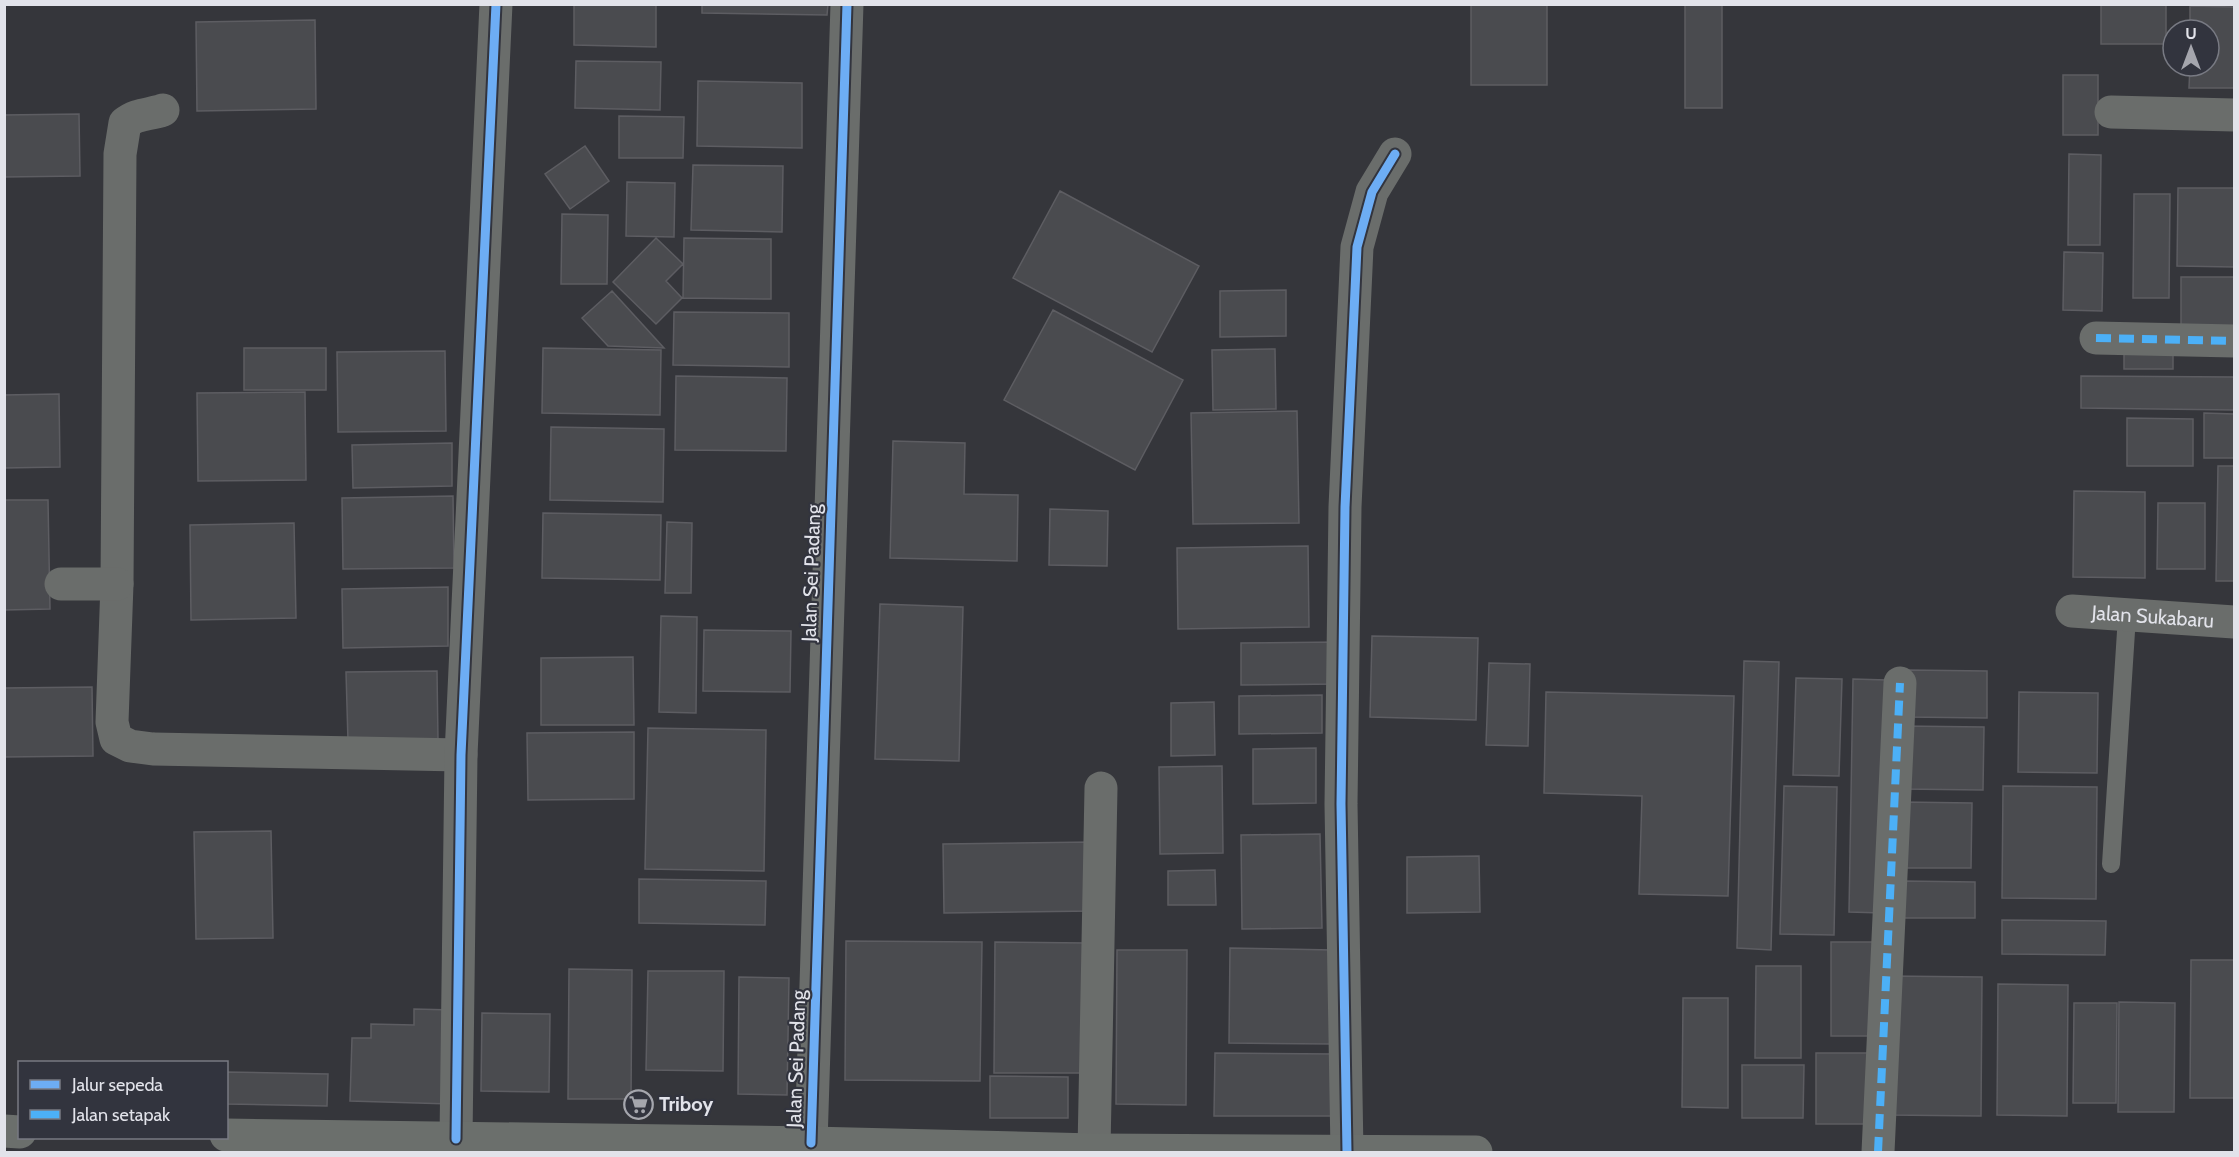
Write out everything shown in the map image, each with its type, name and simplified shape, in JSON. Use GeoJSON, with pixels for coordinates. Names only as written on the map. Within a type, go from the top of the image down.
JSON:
{"type":"FeatureCollection","features":[{"type":"Feature","properties":{"kind":"main road"},"geometry":{"type":"LineString","coordinates":[[228,1135],[811,1143],[1094,1150],[1476,1152]]}},
{"type":"Feature","properties":{"kind":"street"},"geometry":{"type":"LineString","coordinates":[[456,1139],[461,755],[496,4]]}},
{"type":"Feature","properties":{"kind":"street","name":"Jalan Sei Padang"},"geometry":{"type":"LineString","coordinates":[[811,1143],[847,4]]}},
{"type":"Feature","properties":{"kind":"street"},"geometry":{"type":"LineString","coordinates":[[163,110],[138,115],[125,123],[120,154],[117,584],[112,722],[116,739],[130,746],[153,749],[461,755]]}},
{"type":"Feature","properties":{"kind":"street"},"geometry":{"type":"LineString","coordinates":[[2111,112],[2235,115]]}},
{"type":"Feature","properties":{"kind":"street"},"geometry":{"type":"LineString","coordinates":[[1347,1152],[1341,804],[1345,507],[1357,247],[1372,192],[1395,154]]}},
{"type":"Feature","properties":{"kind":"street"},"geometry":{"type":"LineString","coordinates":[[2096,338],[2235,341]]}},
{"type":"Feature","properties":{"kind":"street"},"geometry":{"type":"LineString","coordinates":[[61,584],[117,584]]}},
{"type":"Feature","properties":{"kind":"street","name":"Jalan Sukabaru"},"geometry":{"type":"LineString","coordinates":[[2072,611],[2235,622]]}},
{"type":"Feature","properties":{"kind":"street"},"geometry":{"type":"LineString","coordinates":[[1878,1152],[1900,683]]}},
{"type":"Feature","properties":{"kind":"street"},"geometry":{"type":"LineString","coordinates":[[1094,1150],[1101,788]]}},
{"type":"Feature","properties":{"kind":"lane"},"geometry":{"type":"LineString","coordinates":[[2111,864],[2127,616]]}},
{"type":"Feature","properties":{"kind":"building"},"geometry":{"type":"Polygon","coordinates":[[[574,4],[656,4],[656,47],[574,45],[574,4]]]}},
{"type":"Feature","properties":{"kind":"building"},"geometry":{"type":"Polygon","coordinates":[[[702,4],[828,4],[827,15],[702,13],[702,4]]]}},
{"type":"Feature","properties":{"kind":"building"},"geometry":{"type":"Polygon","coordinates":[[[1471,4],[1547,4],[1547,85],[1471,85],[1471,4]]]}},
{"type":"Feature","properties":{"kind":"building"},"geometry":{"type":"Polygon","coordinates":[[[1685,4],[1722,4],[1722,108],[1685,108],[1685,4]]]}},
{"type":"Feature","properties":{"kind":"building"},"geometry":{"type":"Polygon","coordinates":[[[2101,4],[2166,4],[2166,18],[2161,18],[2161,44],[2101,44],[2101,4]]]}},
{"type":"Feature","properties":{"kind":"building"},"geometry":{"type":"Polygon","coordinates":[[[2190,6],[2234,7],[2234,88],[2189,88],[2189,78],[2221,78],[2221,18],[2190,18],[2190,6]]]}},
{"type":"Feature","properties":{"kind":"building"},"geometry":{"type":"Polygon","coordinates":[[[315,20],[316,109],[197,111],[196,22],[315,20]]]}},
{"type":"Feature","properties":{"kind":"building"},"geometry":{"type":"Polygon","coordinates":[[[576,61],[661,62],[660,110],[575,108],[576,61]]]}},
{"type":"Feature","properties":{"kind":"building"},"geometry":{"type":"Polygon","coordinates":[[[2063,75],[2098,75],[2098,135],[2063,135],[2063,75]]]}},
{"type":"Feature","properties":{"kind":"building"},"geometry":{"type":"Polygon","coordinates":[[[698,81],[802,83],[802,148],[697,146],[698,81]]]}},
{"type":"Feature","properties":{"kind":"building"},"geometry":{"type":"Polygon","coordinates":[[[79,114],[80,176],[4,177],[4,115],[79,114]]]}},
{"type":"Feature","properties":{"kind":"building"},"geometry":{"type":"Polygon","coordinates":[[[619,116],[684,117],[683,158],[619,158],[619,116]]]}},
{"type":"Feature","properties":{"kind":"building"},"geometry":{"type":"Polygon","coordinates":[[[585,146],[609,181],[570,209],[545,174],[585,146]]]}},
{"type":"Feature","properties":{"kind":"building"},"geometry":{"type":"Polygon","coordinates":[[[2069,154],[2101,155],[2100,245],[2068,245],[2069,154]]]}},
{"type":"Feature","properties":{"kind":"building"},"geometry":{"type":"Polygon","coordinates":[[[693,165],[783,166],[782,232],[691,230],[693,165]]]}},
{"type":"Feature","properties":{"kind":"building"},"geometry":{"type":"Polygon","coordinates":[[[627,182],[675,183],[674,237],[626,236],[627,182]]]}},
{"type":"Feature","properties":{"kind":"building"},"geometry":{"type":"Polygon","coordinates":[[[2178,188],[2234,188],[2234,267],[2177,266],[2178,188]]]}},
{"type":"Feature","properties":{"kind":"building"},"geometry":{"type":"Polygon","coordinates":[[[1060,191],[1199,266],[1152,352],[1013,278],[1060,191]]]}},
{"type":"Feature","properties":{"kind":"building"},"geometry":{"type":"Polygon","coordinates":[[[2134,194],[2170,194],[2169,298],[2133,298],[2134,194]]]}},
{"type":"Feature","properties":{"kind":"building"},"geometry":{"type":"Polygon","coordinates":[[[562,214],[608,215],[607,284],[561,284],[562,214]]]}},
{"type":"Feature","properties":{"kind":"building"},"geometry":{"type":"Polygon","coordinates":[[[656,238],[683,264],[666,281],[682,298],[656,324],[613,282],[656,238]]]}},
{"type":"Feature","properties":{"kind":"building"},"geometry":{"type":"Polygon","coordinates":[[[684,238],[771,239],[771,299],[683,298],[684,238]]]}},
{"type":"Feature","properties":{"kind":"building"},"geometry":{"type":"Polygon","coordinates":[[[2064,252],[2103,253],[2102,311],[2063,310],[2064,252]]]}},
{"type":"Feature","properties":{"kind":"building"},"geometry":{"type":"Polygon","coordinates":[[[2181,277],[2234,277],[2234,327],[2181,326],[2181,277]]]}},
{"type":"Feature","properties":{"kind":"building"},"geometry":{"type":"Polygon","coordinates":[[[1286,290],[1286,336],[1220,337],[1220,291],[1286,290]]]}},
{"type":"Feature","properties":{"kind":"building"},"geometry":{"type":"Polygon","coordinates":[[[612,291],[664,348],[608,346],[582,318],[612,291]]]}},
{"type":"Feature","properties":{"kind":"building"},"geometry":{"type":"Polygon","coordinates":[[[1053,310],[1183,380],[1135,470],[1004,400],[1053,310]]]}},
{"type":"Feature","properties":{"kind":"building"},"geometry":{"type":"Polygon","coordinates":[[[674,312],[789,313],[789,367],[673,365],[674,312]]]}},
{"type":"Feature","properties":{"kind":"building"},"geometry":{"type":"Polygon","coordinates":[[[244,348],[326,348],[326,390],[244,390],[244,348]]]}},
{"type":"Feature","properties":{"kind":"building"},"geometry":{"type":"Polygon","coordinates":[[[543,348],[661,350],[660,415],[542,413],[543,348]]]}},
{"type":"Feature","properties":{"kind":"building"},"geometry":{"type":"Polygon","coordinates":[[[2124,348],[2173,348],[2173,369],[2124,369],[2124,348]]]}},
{"type":"Feature","properties":{"kind":"building"},"geometry":{"type":"Polygon","coordinates":[[[1275,349],[1276,409],[1213,410],[1212,350],[1275,349]]]}},
{"type":"Feature","properties":{"kind":"building"},"geometry":{"type":"Polygon","coordinates":[[[445,351],[446,431],[338,432],[337,352],[445,351]]]}},
{"type":"Feature","properties":{"kind":"building"},"geometry":{"type":"Polygon","coordinates":[[[676,376],[787,378],[786,451],[675,450],[676,376]]]}},
{"type":"Feature","properties":{"kind":"building"},"geometry":{"type":"Polygon","coordinates":[[[2081,376],[2234,377],[2234,410],[2081,408],[2081,376]]]}},
{"type":"Feature","properties":{"kind":"building"},"geometry":{"type":"Polygon","coordinates":[[[305,392],[306,480],[198,481],[197,393],[305,392]]]}},
{"type":"Feature","properties":{"kind":"building"},"geometry":{"type":"Polygon","coordinates":[[[59,394],[60,467],[4,468],[4,395],[59,394]]]}},
{"type":"Feature","properties":{"kind":"building"},"geometry":{"type":"Polygon","coordinates":[[[1297,411],[1299,523],[1193,524],[1191,413],[1297,411]]]}},
{"type":"Feature","properties":{"kind":"building"},"geometry":{"type":"Polygon","coordinates":[[[2204,413],[2234,414],[2234,458],[2204,458],[2204,413]]]}},
{"type":"Feature","properties":{"kind":"building"},"geometry":{"type":"Polygon","coordinates":[[[2127,418],[2193,419],[2193,466],[2127,466],[2127,418]]]}},
{"type":"Feature","properties":{"kind":"building"},"geometry":{"type":"Polygon","coordinates":[[[551,427],[664,429],[663,502],[550,500],[551,427]]]}},
{"type":"Feature","properties":{"kind":"building"},"geometry":{"type":"Polygon","coordinates":[[[893,441],[965,443],[964,494],[1018,495],[1017,561],[890,558],[893,441]]]}},
{"type":"Feature","properties":{"kind":"building"},"geometry":{"type":"Polygon","coordinates":[[[452,443],[452,486],[353,488],[352,445],[452,443]]]}},
{"type":"Feature","properties":{"kind":"building"},"geometry":{"type":"Polygon","coordinates":[[[2218,466],[2234,466],[2234,581],[2216,581],[2218,466]]]}},
{"type":"Feature","properties":{"kind":"building"},"geometry":{"type":"Polygon","coordinates":[[[2074,491],[2145,492],[2145,578],[2073,577],[2074,491]]]}},
{"type":"Feature","properties":{"kind":"building"},"geometry":{"type":"Polygon","coordinates":[[[453,496],[454,568],[343,569],[342,498],[453,496]]]}},
{"type":"Feature","properties":{"kind":"building"},"geometry":{"type":"Polygon","coordinates":[[[4,500],[48,500],[50,609],[4,610],[4,500]]]}},
{"type":"Feature","properties":{"kind":"building"},"geometry":{"type":"Polygon","coordinates":[[[2158,503],[2205,503],[2205,569],[2157,569],[2158,503]]]}},
{"type":"Feature","properties":{"kind":"building"},"geometry":{"type":"Polygon","coordinates":[[[1050,509],[1108,511],[1107,566],[1049,565],[1050,509]]]}},
{"type":"Feature","properties":{"kind":"building"},"geometry":{"type":"Polygon","coordinates":[[[543,513],[661,515],[660,580],[542,578],[543,513]]]}},
{"type":"Feature","properties":{"kind":"building"},"geometry":{"type":"Polygon","coordinates":[[[667,522],[692,523],[691,593],[665,593],[667,522]]]}},
{"type":"Feature","properties":{"kind":"building"},"geometry":{"type":"Polygon","coordinates":[[[294,523],[296,618],[191,620],[190,525],[294,523]]]}},
{"type":"Feature","properties":{"kind":"building"},"geometry":{"type":"Polygon","coordinates":[[[1308,546],[1309,627],[1178,629],[1177,548],[1308,546]]]}},
{"type":"Feature","properties":{"kind":"building"},"geometry":{"type":"Polygon","coordinates":[[[448,587],[448,646],[343,648],[342,589],[448,587]]]}},
{"type":"Feature","properties":{"kind":"building"},"geometry":{"type":"Polygon","coordinates":[[[880,604],[963,607],[959,761],[875,759],[880,604]]]}},
{"type":"Feature","properties":{"kind":"building"},"geometry":{"type":"Polygon","coordinates":[[[661,616],[697,617],[696,713],[659,712],[661,616]]]}},
{"type":"Feature","properties":{"kind":"building"},"geometry":{"type":"Polygon","coordinates":[[[704,630],[791,631],[790,692],[703,691],[704,630]]]}},
{"type":"Feature","properties":{"kind":"building"},"geometry":{"type":"Polygon","coordinates":[[[1372,636],[1478,638],[1476,720],[1370,717],[1372,636]]]}},
{"type":"Feature","properties":{"kind":"building"},"geometry":{"type":"Polygon","coordinates":[[[1338,642],[1338,684],[1241,685],[1241,643],[1338,642]]]}},
{"type":"Feature","properties":{"kind":"building"},"geometry":{"type":"Polygon","coordinates":[[[633,657],[634,725],[541,725],[541,658],[633,657]]]}},
{"type":"Feature","properties":{"kind":"building"},"geometry":{"type":"Polygon","coordinates":[[[1744,661],[1779,662],[1771,950],[1737,948],[1744,661]]]}},
{"type":"Feature","properties":{"kind":"building"},"geometry":{"type":"Polygon","coordinates":[[[1489,663],[1530,664],[1528,746],[1486,745],[1489,663]]]}},
{"type":"Feature","properties":{"kind":"building"},"geometry":{"type":"Polygon","coordinates":[[[1907,670],[1987,671],[1987,718],[1907,717],[1907,670]]]}},
{"type":"Feature","properties":{"kind":"building"},"geometry":{"type":"Polygon","coordinates":[[[437,671],[438,740],[348,741],[346,672],[437,671]]]}},
{"type":"Feature","properties":{"kind":"building"},"geometry":{"type":"Polygon","coordinates":[[[1796,678],[1842,679],[1839,776],[1793,775],[1796,678]]]}},
{"type":"Feature","properties":{"kind":"building"},"geometry":{"type":"Polygon","coordinates":[[[1853,679],[1886,680],[1882,913],[1849,912],[1853,679]]]}},
{"type":"Feature","properties":{"kind":"building"},"geometry":{"type":"Polygon","coordinates":[[[92,687],[93,756],[4,757],[4,688],[92,687]]]}},
{"type":"Feature","properties":{"kind":"building"},"geometry":{"type":"Polygon","coordinates":[[[1546,692],[1734,696],[1728,896],[1639,894],[1642,796],[1544,793],[1546,692]]]}},
{"type":"Feature","properties":{"kind":"building"},"geometry":{"type":"Polygon","coordinates":[[[2019,692],[2098,693],[2097,773],[2018,772],[2019,692]]]}},
{"type":"Feature","properties":{"kind":"building"},"geometry":{"type":"Polygon","coordinates":[[[1322,695],[1322,733],[1239,734],[1239,696],[1322,695]]]}},
{"type":"Feature","properties":{"kind":"building"},"geometry":{"type":"Polygon","coordinates":[[[1214,702],[1215,755],[1171,756],[1171,703],[1214,702]]]}},
{"type":"Feature","properties":{"kind":"building"},"geometry":{"type":"Polygon","coordinates":[[[1903,726],[1984,727],[1983,790],[1902,789],[1903,726]]]}},
{"type":"Feature","properties":{"kind":"building"},"geometry":{"type":"Polygon","coordinates":[[[648,728],[766,730],[764,871],[645,869],[648,728]]]}},
{"type":"Feature","properties":{"kind":"building"},"geometry":{"type":"Polygon","coordinates":[[[634,732],[634,799],[528,800],[527,733],[634,732]]]}},
{"type":"Feature","properties":{"kind":"building"},"geometry":{"type":"Polygon","coordinates":[[[1316,748],[1316,803],[1253,804],[1253,749],[1316,748]]]}},
{"type":"Feature","properties":{"kind":"building"},"geometry":{"type":"Polygon","coordinates":[[[1222,766],[1223,853],[1160,854],[1159,767],[1222,766]]]}},
{"type":"Feature","properties":{"kind":"building"},"geometry":{"type":"Polygon","coordinates":[[[1784,786],[1837,787],[1834,935],[1780,934],[1784,786]]]}},
{"type":"Feature","properties":{"kind":"building"},"geometry":{"type":"Polygon","coordinates":[[[2003,786],[2097,787],[2096,899],[2002,898],[2003,786]]]}},
{"type":"Feature","properties":{"kind":"building"},"geometry":{"type":"Polygon","coordinates":[[[1902,802],[1972,803],[1971,868],[1901,868],[1902,802]]]}},
{"type":"Feature","properties":{"kind":"building"},"geometry":{"type":"Polygon","coordinates":[[[271,831],[273,938],[196,939],[194,832],[271,831]]]}},
{"type":"Feature","properties":{"kind":"building"},"geometry":{"type":"Polygon","coordinates":[[[1320,834],[1322,928],[1242,929],[1241,835],[1320,834]]]}},
{"type":"Feature","properties":{"kind":"building"},"geometry":{"type":"Polygon","coordinates":[[[1092,842],[1093,911],[944,913],[943,844],[1092,842]]]}},
{"type":"Feature","properties":{"kind":"building"},"geometry":{"type":"Polygon","coordinates":[[[1479,856],[1480,912],[1407,913],[1407,857],[1479,856]]]}},
{"type":"Feature","properties":{"kind":"building"},"geometry":{"type":"Polygon","coordinates":[[[1215,870],[1216,905],[1168,905],[1168,871],[1215,870]]]}},
{"type":"Feature","properties":{"kind":"building"},"geometry":{"type":"Polygon","coordinates":[[[639,879],[766,881],[765,925],[639,923],[639,879]]]}},
{"type":"Feature","properties":{"kind":"building"},"geometry":{"type":"Polygon","coordinates":[[[1905,881],[1975,882],[1975,918],[1904,918],[1905,881]]]}},
{"type":"Feature","properties":{"kind":"building"},"geometry":{"type":"Polygon","coordinates":[[[2002,920],[2106,921],[2105,955],[2002,954],[2002,920]]]}},
{"type":"Feature","properties":{"kind":"building"},"geometry":{"type":"Polygon","coordinates":[[[846,941],[982,942],[980,1081],[845,1080],[846,941]]]}},
{"type":"Feature","properties":{"kind":"building"},"geometry":{"type":"Polygon","coordinates":[[[995,942],[1087,943],[1086,1073],[994,1073],[995,942]]]}},
{"type":"Feature","properties":{"kind":"building"},"geometry":{"type":"Polygon","coordinates":[[[1831,942],[1873,942],[1872,1036],[1831,1036],[1831,942]]]}},
{"type":"Feature","properties":{"kind":"building"},"geometry":{"type":"Polygon","coordinates":[[[1230,948],[1332,950],[1331,1044],[1229,1043],[1230,948]]]}},
{"type":"Feature","properties":{"kind":"building"},"geometry":{"type":"Polygon","coordinates":[[[1117,950],[1187,950],[1186,1105],[1116,1104],[1117,950]]]}},
{"type":"Feature","properties":{"kind":"building"},"geometry":{"type":"Polygon","coordinates":[[[2191,960],[2234,960],[2234,1098],[2190,1098],[2191,960]]]}},
{"type":"Feature","properties":{"kind":"building"},"geometry":{"type":"Polygon","coordinates":[[[1756,966],[1801,966],[1801,1058],[1755,1058],[1756,966]]]}},
{"type":"Feature","properties":{"kind":"building"},"geometry":{"type":"Polygon","coordinates":[[[569,969],[632,970],[631,1099],[568,1099],[569,969]]]}},
{"type":"Feature","properties":{"kind":"building"},"geometry":{"type":"Polygon","coordinates":[[[648,971],[724,971],[723,1071],[646,1070],[648,971]]]}},
{"type":"Feature","properties":{"kind":"building"},"geometry":{"type":"Polygon","coordinates":[[[1890,976],[1982,977],[1981,1116],[1889,1115],[1890,976]]]}},
{"type":"Feature","properties":{"kind":"building"},"geometry":{"type":"Polygon","coordinates":[[[739,977],[789,978],[787,1095],[738,1094],[739,977]]]}},
{"type":"Feature","properties":{"kind":"building"},"geometry":{"type":"Polygon","coordinates":[[[1998,984],[2068,985],[2067,1116],[1997,1115],[1998,984]]]}},
{"type":"Feature","properties":{"kind":"building"},"geometry":{"type":"Polygon","coordinates":[[[1683,998],[1728,998],[1728,1108],[1682,1107],[1683,998]]]}},
{"type":"Feature","properties":{"kind":"building"},"geometry":{"type":"Polygon","coordinates":[[[2119,1002],[2175,1003],[2174,1112],[2118,1112],[2119,1002]]]}},
{"type":"Feature","properties":{"kind":"building"},"geometry":{"type":"Polygon","coordinates":[[[2074,1003],[2117,1003],[2116,1103],[2073,1103],[2074,1003]]]}},
{"type":"Feature","properties":{"kind":"building"},"geometry":{"type":"Polygon","coordinates":[[[414,1009],[452,1010],[450,1104],[350,1101],[352,1038],[371,1038],[371,1024],[414,1025],[414,1009]]]}},
{"type":"Feature","properties":{"kind":"building"},"geometry":{"type":"Polygon","coordinates":[[[482,1013],[550,1014],[549,1092],[481,1091],[482,1013]]]}},
{"type":"Feature","properties":{"kind":"building"},"geometry":{"type":"Polygon","coordinates":[[[1215,1053],[1335,1054],[1334,1116],[1214,1116],[1215,1053]]]}},
{"type":"Feature","properties":{"kind":"building"},"geometry":{"type":"Polygon","coordinates":[[[1816,1053],[1868,1053],[1868,1124],[1816,1124],[1816,1053]]]}},
{"type":"Feature","properties":{"kind":"building"},"geometry":{"type":"Polygon","coordinates":[[[1742,1065],[1804,1065],[1803,1118],[1742,1118],[1742,1065]]]}},
{"type":"Feature","properties":{"kind":"building"},"geometry":{"type":"Polygon","coordinates":[[[228,1072],[328,1074],[327,1106],[228,1104],[228,1072]]]}},
{"type":"Feature","properties":{"kind":"building"},"geometry":{"type":"Polygon","coordinates":[[[990,1076],[1068,1077],[1068,1118],[990,1118],[990,1076]]]}},
{"type":"Feature","properties":{"kind":"marked path"},"geometry":{"type":"LineString","coordinates":[[2096,338],[2234,341]]}},
{"type":"Feature","properties":{"kind":"marked path"},"geometry":{"type":"LineString","coordinates":[[1878,1152],[1900,683]]}},
{"type":"Feature","properties":{"kind":"cycle path"},"geometry":{"type":"LineString","coordinates":[[456,1139],[461,755],[496,4]]}},
{"type":"Feature","properties":{"kind":"cycle path"},"geometry":{"type":"LineString","coordinates":[[811,1143],[847,4]]}},
{"type":"Feature","properties":{"kind":"cycle path"},"geometry":{"type":"LineString","coordinates":[[1347,1152],[1341,804],[1345,507],[1357,247],[1372,192],[1395,154]]}},
{"type":"Feature","properties":{"kind":"place","name":"Triboy"},"geometry":{"type":"Point","coordinates":[638,1104]}}]}
